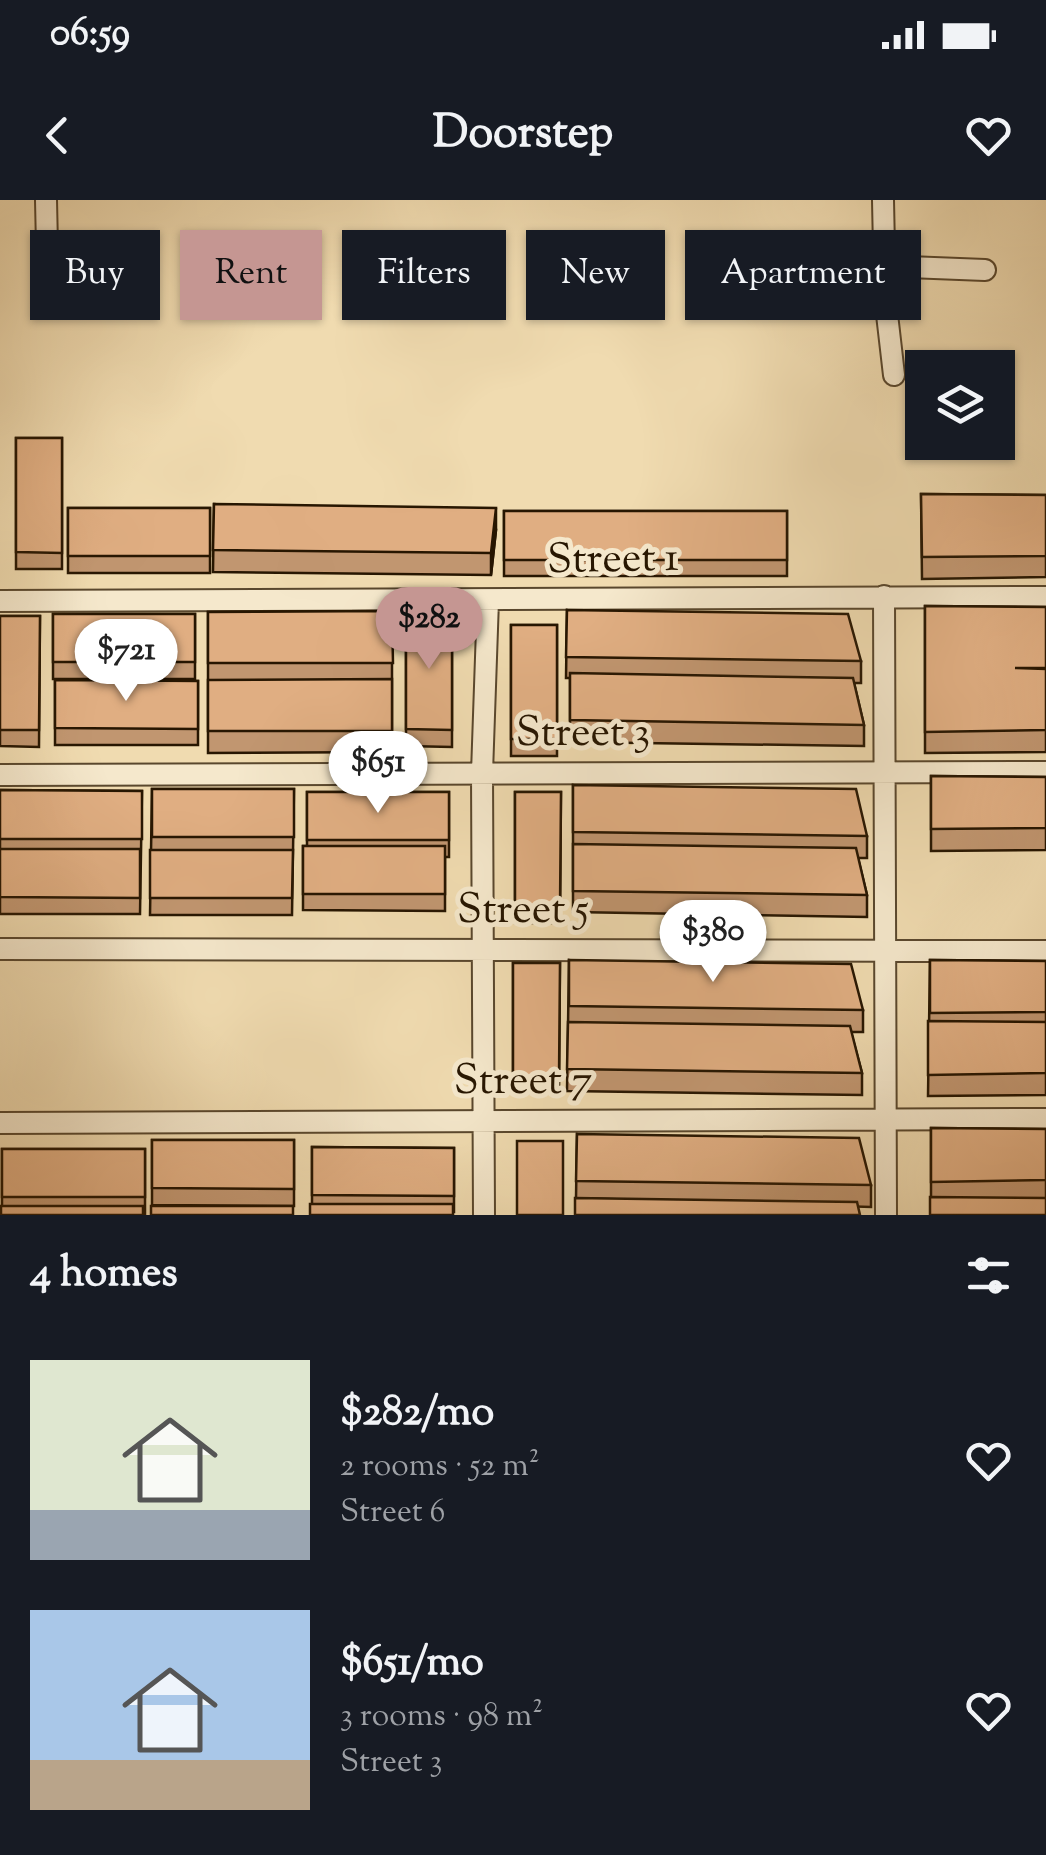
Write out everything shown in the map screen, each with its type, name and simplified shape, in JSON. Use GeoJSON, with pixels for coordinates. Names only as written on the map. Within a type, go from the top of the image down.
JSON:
{"type":"FeatureCollection","features":[{"type":"Feature","properties":{"kind":"street"},"geometry":{"type":"LineString","coordinates":[[46,200],[47,230]]}},
{"type":"Feature","properties":{"kind":"street"},"geometry":{"type":"LineString","coordinates":[[883,200],[883,230]]}},
{"type":"Feature","properties":{"kind":"street"},"geometry":{"type":"LineString","coordinates":[[921,266],[984,270]]}},
{"type":"Feature","properties":{"kind":"street"},"geometry":{"type":"LineString","coordinates":[[889,320],[894,374]]}},
{"type":"Feature","properties":{"kind":"street"},"geometry":{"type":"LineString","coordinates":[[884,596],[886,1215]]}},
{"type":"Feature","properties":{"kind":"street","name":"Street 1"},"geometry":{"type":"LineString","coordinates":[[0,601],[1046,596]]}},
{"type":"Feature","properties":{"kind":"street"},"geometry":{"type":"LineString","coordinates":[[484,1215],[482,773],[488,600]]}},
{"type":"Feature","properties":{"kind":"street","name":"Street 3"},"geometry":{"type":"LineString","coordinates":[[0,774],[1046,772]]}},
{"type":"Feature","properties":{"kind":"street","name":"Street 5"},"geometry":{"type":"LineString","coordinates":[[0,949],[1046,951]]}},
{"type":"Feature","properties":{"kind":"street","name":"Street 7"},"geometry":{"type":"LineString","coordinates":[[0,1123],[1046,1119]]}},
{"type":"Feature","properties":{"kind":"building"},"geometry":{"type":"Polygon","coordinates":[[[16,438],[62,438],[62,553],[16,552],[16,438]]]}},
{"type":"Feature","properties":{"kind":"building"},"geometry":{"type":"Polygon","coordinates":[[[921,494],[1046,495],[1046,556],[922,557],[921,494]]]}},
{"type":"Feature","properties":{"kind":"building"},"geometry":{"type":"Polygon","coordinates":[[[214,504],[496,508],[491,553],[213,550],[214,504]]]}},
{"type":"Feature","properties":{"kind":"building"},"geometry":{"type":"Polygon","coordinates":[[[68,508],[210,508],[210,556],[68,556],[68,508]]]}},
{"type":"Feature","properties":{"kind":"building"},"geometry":{"type":"Polygon","coordinates":[[[504,511],[787,511],[787,560],[504,560],[504,511]]]}},
{"type":"Feature","properties":{"kind":"building"},"geometry":{"type":"Polygon","coordinates":[[[925,606],[1046,607],[1046,668],[1015,668],[1046,669],[1046,730],[925,732],[925,606]]]}},
{"type":"Feature","properties":{"kind":"building"},"geometry":{"type":"Polygon","coordinates":[[[567,610],[848,614],[861,661],[566,657],[567,610]]]}},
{"type":"Feature","properties":{"kind":"building"},"geometry":{"type":"Polygon","coordinates":[[[392,611],[393,663],[208,663],[208,612],[392,611]]]}},
{"type":"Feature","properties":{"kind":"building"},"geometry":{"type":"Polygon","coordinates":[[[53,614],[195,614],[195,662],[53,662],[53,614]]]}},
{"type":"Feature","properties":{"kind":"building"},"geometry":{"type":"Polygon","coordinates":[[[406,615],[452,615],[452,730],[406,729],[406,615]]]}},
{"type":"Feature","properties":{"kind":"building"},"geometry":{"type":"Polygon","coordinates":[[[0,616],[40,616],[39,730],[0,730],[0,616]]]}},
{"type":"Feature","properties":{"kind":"building"},"geometry":{"type":"Polygon","coordinates":[[[511,625],[557,625],[557,739],[511,739],[511,625]]]}},
{"type":"Feature","properties":{"kind":"building"},"geometry":{"type":"Polygon","coordinates":[[[570,673],[853,678],[864,725],[570,720],[570,673]]]}},
{"type":"Feature","properties":{"kind":"building"},"geometry":{"type":"Polygon","coordinates":[[[392,679],[392,731],[208,731],[208,680],[392,679]]]}},
{"type":"Feature","properties":{"kind":"building"},"geometry":{"type":"Polygon","coordinates":[[[55,680],[198,681],[198,729],[55,728],[55,680]]]}},
{"type":"Feature","properties":{"kind":"building"},"geometry":{"type":"Polygon","coordinates":[[[931,776],[1046,777],[1046,828],[931,829],[931,776]]]}},
{"type":"Feature","properties":{"kind":"building"},"geometry":{"type":"Polygon","coordinates":[[[573,785],[856,789],[867,836],[573,832],[573,785]]]}},
{"type":"Feature","properties":{"kind":"building"},"geometry":{"type":"Polygon","coordinates":[[[152,789],[294,789],[294,837],[152,837],[152,789]]]}},
{"type":"Feature","properties":{"kind":"building"},"geometry":{"type":"Polygon","coordinates":[[[0,790],[142,791],[142,839],[0,839],[0,790]]]}},
{"type":"Feature","properties":{"kind":"building"},"geometry":{"type":"Polygon","coordinates":[[[307,792],[449,792],[449,840],[307,840],[307,792]]]}},
{"type":"Feature","properties":{"kind":"building"},"geometry":{"type":"Polygon","coordinates":[[[515,792],[561,792],[560,907],[515,906],[515,792]]]}},
{"type":"Feature","properties":{"kind":"building"},"geometry":{"type":"Polygon","coordinates":[[[573,844],[856,848],[867,895],[573,891],[573,844]]]}},
{"type":"Feature","properties":{"kind":"building"},"geometry":{"type":"Polygon","coordinates":[[[303,846],[445,846],[445,894],[303,894],[303,846]]]}},
{"type":"Feature","properties":{"kind":"building"},"geometry":{"type":"Polygon","coordinates":[[[0,849],[140,849],[140,898],[0,897],[0,849]]]}},
{"type":"Feature","properties":{"kind":"building"},"geometry":{"type":"Polygon","coordinates":[[[150,850],[293,850],[292,898],[150,898],[150,850]]]}},
{"type":"Feature","properties":{"kind":"building"},"geometry":{"type":"Polygon","coordinates":[[[569,960],[851,964],[863,1010],[569,1006],[569,960]]]}},
{"type":"Feature","properties":{"kind":"building"},"geometry":{"type":"Polygon","coordinates":[[[930,960],[1046,961],[1046,1012],[930,1013],[930,960]]]}},
{"type":"Feature","properties":{"kind":"building"},"geometry":{"type":"Polygon","coordinates":[[[513,963],[560,963],[559,1077],[513,1077],[513,963]]]}},
{"type":"Feature","properties":{"kind":"building"},"geometry":{"type":"Polygon","coordinates":[[[928,1021],[1046,1022],[1046,1073],[928,1075],[928,1021]]]}},
{"type":"Feature","properties":{"kind":"building"},"geometry":{"type":"Polygon","coordinates":[[[568,1022],[850,1026],[862,1073],[567,1069],[568,1022]]]}},
{"type":"Feature","properties":{"kind":"building"},"geometry":{"type":"Polygon","coordinates":[[[931,1128],[1046,1129],[1046,1180],[931,1182],[931,1128]]]}},
{"type":"Feature","properties":{"kind":"building"},"geometry":{"type":"Polygon","coordinates":[[[577,1134],[859,1138],[871,1185],[576,1181],[577,1134]]]}},
{"type":"Feature","properties":{"kind":"building"},"geometry":{"type":"Polygon","coordinates":[[[152,1140],[294,1140],[294,1189],[152,1188],[152,1140]]]}},
{"type":"Feature","properties":{"kind":"building"},"geometry":{"type":"Polygon","coordinates":[[[517,1141],[563,1141],[563,1215],[517,1215],[517,1141]]]}},
{"type":"Feature","properties":{"kind":"building"},"geometry":{"type":"Polygon","coordinates":[[[312,1147],[454,1148],[454,1196],[312,1195],[312,1147]]]}},
{"type":"Feature","properties":{"kind":"building"},"geometry":{"type":"Polygon","coordinates":[[[2,1149],[145,1149],[145,1197],[2,1197],[2,1149]]]}},
{"type":"Feature","properties":{"kind":"building"},"geometry":{"type":"Polygon","coordinates":[[[930,1197],[1046,1198],[1046,1215],[930,1215],[930,1197]]]}},
{"type":"Feature","properties":{"kind":"building"},"geometry":{"type":"Polygon","coordinates":[[[575,1198],[857,1202],[860,1215],[575,1215],[575,1198]]]}},
{"type":"Feature","properties":{"kind":"building"},"geometry":{"type":"Polygon","coordinates":[[[310,1204],[453,1204],[453,1215],[310,1215],[310,1204]]]}},
{"type":"Feature","properties":{"kind":"building"},"geometry":{"type":"Polygon","coordinates":[[[1,1206],[143,1206],[143,1215],[1,1215],[1,1206]]]}},
{"type":"Feature","properties":{"kind":"building"},"geometry":{"type":"Polygon","coordinates":[[[151,1206],[293,1206],[293,1215],[151,1215],[151,1206]]]}}]}
